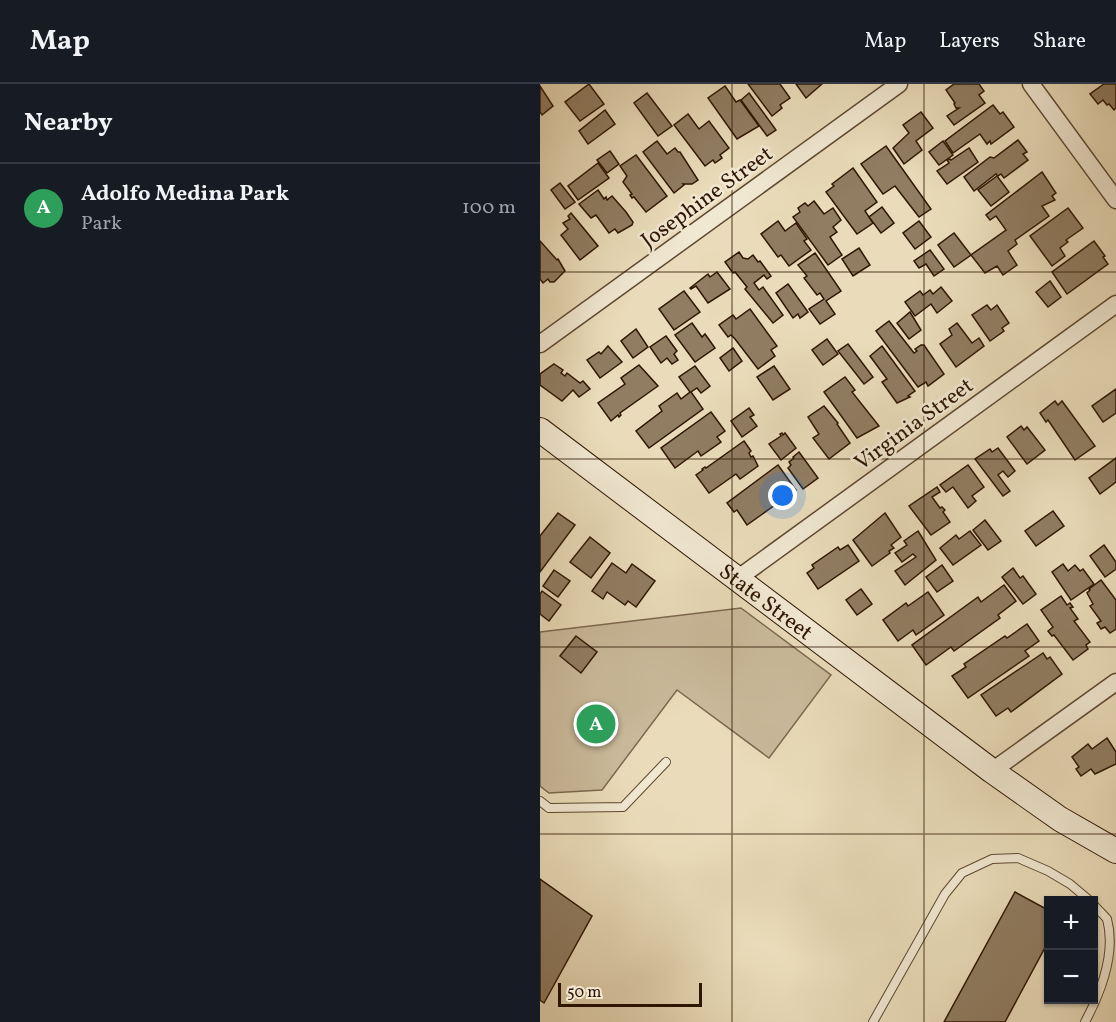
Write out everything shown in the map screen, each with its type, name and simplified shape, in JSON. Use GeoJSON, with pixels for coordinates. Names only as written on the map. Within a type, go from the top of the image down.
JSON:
{"type":"FeatureCollection","features":[{"type":"Feature","properties":{"kind":"main road","name":"State Street"},"geometry":{"type":"LineString","coordinates":[[540,430],[992,771],[1059,819],[1116,851]]}},
{"type":"Feature","properties":{"kind":"street","name":"Josephine Street"},"geometry":{"type":"LineString","coordinates":[[540,344],[899,84]]}},
{"type":"Feature","properties":{"kind":"street"},"geometry":{"type":"LineString","coordinates":[[1031,84],[1116,200]]}},
{"type":"Feature","properties":{"kind":"street","name":"Virginia Street"},"geometry":{"type":"LineString","coordinates":[[737,579],[1116,304]]}},
{"type":"Feature","properties":{"kind":"street"},"geometry":{"type":"LineString","coordinates":[[992,771],[1116,682]]}},
{"type":"Feature","properties":{"kind":"lane"},"geometry":{"type":"LineString","coordinates":[[540,801],[549,808],[623,807],[666,762]]}},
{"type":"Feature","properties":{"kind":"lane"},"geometry":{"type":"LineString","coordinates":[[873,1022],[945,894],[962,873],[992,859],[1018,858],[1048,871],[1084,896]]}},
{"type":"Feature","properties":{"kind":"lane"},"geometry":{"type":"LineString","coordinates":[[1085,1022],[1107,979],[1116,950],[1114,935],[1107,919],[1098,909]]}},
{"type":"Feature","properties":{"kind":"shaded area"},"geometry":{"type":"Polygon","coordinates":[[[741,608],[831,675],[769,758],[677,690],[602,790],[549,793],[540,786],[540,632],[741,608]]]}},
{"type":"Feature","properties":{"kind":"building"},"geometry":{"type":"Polygon","coordinates":[[[589,84],[604,104],[580,121],[565,102],[589,84]]]}},
{"type":"Feature","properties":{"kind":"building"},"geometry":{"type":"Polygon","coordinates":[[[748,84],[780,84],[790,98],[780,105],[782,108],[772,116],[748,84]]]}},
{"type":"Feature","properties":{"kind":"building"},"geometry":{"type":"Polygon","coordinates":[[[796,84],[822,84],[806,98],[796,84]]]}},
{"type":"Feature","properties":{"kind":"building"},"geometry":{"type":"Polygon","coordinates":[[[954,84],[979,84],[984,91],[979,95],[985,103],[954,125],[947,116],[959,108],[956,108],[946,90],[954,84]]]}},
{"type":"Feature","properties":{"kind":"building"},"geometry":{"type":"Polygon","coordinates":[[[1104,84],[1116,84],[1116,108],[1114,110],[1103,100],[1098,104],[1090,94],[1104,84]]]}},
{"type":"Feature","properties":{"kind":"building"},"geometry":{"type":"Polygon","coordinates":[[[540,86],[553,106],[542,115],[540,112],[540,86]]]}},
{"type":"Feature","properties":{"kind":"building"},"geometry":{"type":"Polygon","coordinates":[[[725,86],[736,102],[740,100],[759,126],[737,139],[708,98],[725,86]]]}},
{"type":"Feature","properties":{"kind":"building"},"geometry":{"type":"Polygon","coordinates":[[[647,93],[672,126],[658,136],[634,103],[647,93]]]}},
{"type":"Feature","properties":{"kind":"building"},"geometry":{"type":"Polygon","coordinates":[[[749,93],[776,130],[767,136],[741,100],[749,93]]]}},
{"type":"Feature","properties":{"kind":"building"},"geometry":{"type":"Polygon","coordinates":[[[993,105],[1000,114],[1003,112],[1014,127],[991,144],[990,141],[987,144],[980,134],[953,153],[945,141],[993,105]]]}},
{"type":"Feature","properties":{"kind":"building"},"geometry":{"type":"Polygon","coordinates":[[[605,110],[615,124],[588,144],[579,131],[605,110]]]}},
{"type":"Feature","properties":{"kind":"building"},"geometry":{"type":"Polygon","coordinates":[[[921,112],[933,128],[916,141],[922,150],[904,164],[893,148],[909,133],[903,125],[921,112]]]}},
{"type":"Feature","properties":{"kind":"building"},"geometry":{"type":"Polygon","coordinates":[[[688,114],[699,129],[709,121],[729,148],[720,155],[722,158],[715,163],[713,160],[705,166],[674,125],[688,114]]]}},
{"type":"Feature","properties":{"kind":"building"},"geometry":{"type":"Polygon","coordinates":[[[1018,140],[1027,152],[1023,154],[1028,160],[1004,178],[1001,174],[998,176],[996,174],[974,191],[964,177],[990,157],[994,158],[1018,140]]]}},
{"type":"Feature","properties":{"kind":"building"},"geometry":{"type":"Polygon","coordinates":[[[657,141],[667,154],[675,148],[680,152],[698,180],[692,184],[683,184],[674,193],[643,152],[657,141]]]}},
{"type":"Feature","properties":{"kind":"building"},"geometry":{"type":"Polygon","coordinates":[[[943,141],[953,155],[939,165],[929,152],[943,141]]]}},
{"type":"Feature","properties":{"kind":"building"},"geometry":{"type":"Polygon","coordinates":[[[886,146],[931,209],[919,217],[895,186],[883,194],[861,164],[886,146]]]}},
{"type":"Feature","properties":{"kind":"building"},"geometry":{"type":"Polygon","coordinates":[[[969,148],[978,162],[947,184],[937,171],[949,163],[947,160],[951,160],[969,148]]]}},
{"type":"Feature","properties":{"kind":"building"},"geometry":{"type":"Polygon","coordinates":[[[610,151],[619,164],[607,173],[597,160],[610,151]]]}},
{"type":"Feature","properties":{"kind":"building"},"geometry":{"type":"Polygon","coordinates":[[[636,155],[667,196],[646,212],[630,195],[632,194],[623,182],[627,176],[620,166],[636,155]]]}},
{"type":"Feature","properties":{"kind":"building"},"geometry":{"type":"Polygon","coordinates":[[[598,163],[609,178],[578,200],[568,186],[598,163]]]}},
{"type":"Feature","properties":{"kind":"building"},"geometry":{"type":"Polygon","coordinates":[[[853,168],[877,202],[865,211],[873,223],[857,234],[826,192],[834,186],[832,184],[853,168]]]}},
{"type":"Feature","properties":{"kind":"building"},"geometry":{"type":"Polygon","coordinates":[[[1042,172],[1056,193],[1052,196],[1055,200],[1042,206],[1049,216],[1015,240],[1017,244],[1008,251],[1017,265],[1003,275],[997,266],[985,273],[971,255],[1006,230],[996,216],[990,220],[986,215],[1042,172]]]}},
{"type":"Feature","properties":{"kind":"building"},"geometry":{"type":"Polygon","coordinates":[[[997,176],[1009,192],[991,206],[978,190],[997,176]]]}},
{"type":"Feature","properties":{"kind":"building"},"geometry":{"type":"Polygon","coordinates":[[[560,183],[575,202],[565,209],[551,190],[560,183]]]}},
{"type":"Feature","properties":{"kind":"building"},"geometry":{"type":"Polygon","coordinates":[[[598,190],[604,199],[606,197],[607,200],[612,196],[633,222],[632,225],[618,233],[615,229],[609,233],[596,215],[591,218],[579,204],[598,190]]]}},
{"type":"Feature","properties":{"kind":"building"},"geometry":{"type":"Polygon","coordinates":[[[814,201],[824,214],[833,208],[841,220],[833,227],[837,232],[830,237],[842,255],[828,265],[793,217],[800,212],[798,208],[805,203],[808,206],[814,201]]]}},
{"type":"Feature","properties":{"kind":"building"},"geometry":{"type":"Polygon","coordinates":[[[882,207],[894,223],[881,233],[869,217],[882,207]]]}},
{"type":"Feature","properties":{"kind":"building"},"geometry":{"type":"Polygon","coordinates":[[[1068,208],[1083,228],[1066,240],[1068,242],[1060,248],[1065,256],[1052,266],[1030,236],[1068,208]]]}},
{"type":"Feature","properties":{"kind":"building"},"geometry":{"type":"Polygon","coordinates":[[[571,213],[598,246],[580,260],[561,235],[568,229],[563,223],[570,219],[568,216],[571,213]]]}},
{"type":"Feature","properties":{"kind":"building"},"geometry":{"type":"Polygon","coordinates":[[[778,221],[785,231],[796,223],[807,239],[804,241],[811,250],[789,266],[781,255],[778,257],[761,234],[778,221]]]}},
{"type":"Feature","properties":{"kind":"building"},"geometry":{"type":"Polygon","coordinates":[[[919,221],[931,237],[915,249],[903,233],[919,221]]]}},
{"type":"Feature","properties":{"kind":"building"},"geometry":{"type":"Polygon","coordinates":[[[954,233],[971,255],[954,267],[938,245],[954,233]]]}},
{"type":"Feature","properties":{"kind":"building"},"geometry":{"type":"Polygon","coordinates":[[[540,241],[558,259],[565,271],[554,282],[548,279],[543,283],[540,279],[540,241]]]}},
{"type":"Feature","properties":{"kind":"building"},"geometry":{"type":"Polygon","coordinates":[[[1094,241],[1108,264],[1067,294],[1052,272],[1094,241]]]}},
{"type":"Feature","properties":{"kind":"building"},"geometry":{"type":"Polygon","coordinates":[[[859,248],[870,265],[853,276],[842,259],[859,248]]]}},
{"type":"Feature","properties":{"kind":"building"},"geometry":{"type":"Polygon","coordinates":[[[930,250],[944,269],[934,276],[926,264],[919,268],[914,261],[930,250]]]}},
{"type":"Feature","properties":{"kind":"building"},"geometry":{"type":"Polygon","coordinates":[[[739,252],[743,258],[748,259],[753,255],[771,276],[767,279],[764,275],[754,283],[759,290],[763,287],[783,315],[773,323],[745,289],[747,287],[725,262],[739,252]]]}},
{"type":"Feature","properties":{"kind":"building"},"geometry":{"type":"Polygon","coordinates":[[[815,253],[841,291],[826,301],[835,314],[820,324],[809,309],[824,299],[820,293],[817,295],[804,278],[807,276],[798,265],[815,253]]]}},
{"type":"Feature","properties":{"kind":"building"},"geometry":{"type":"Polygon","coordinates":[[[717,272],[730,289],[708,303],[696,286],[690,288],[708,274],[710,277],[717,272]]]}},
{"type":"Feature","properties":{"kind":"building"},"geometry":{"type":"Polygon","coordinates":[[[1050,281],[1061,297],[1048,307],[1036,292],[1050,281]]]}},
{"type":"Feature","properties":{"kind":"building"},"geometry":{"type":"Polygon","coordinates":[[[788,284],[808,312],[800,318],[798,314],[793,318],[776,293],[788,284]]]}},
{"type":"Feature","properties":{"kind":"building"},"geometry":{"type":"Polygon","coordinates":[[[941,287],[952,301],[937,313],[931,304],[915,316],[905,302],[920,291],[923,295],[930,290],[933,294],[941,287]]]}},
{"type":"Feature","properties":{"kind":"building"},"geometry":{"type":"Polygon","coordinates":[[[684,291],[700,312],[674,330],[659,309],[684,291]]]}},
{"type":"Feature","properties":{"kind":"building"},"geometry":{"type":"Polygon","coordinates":[[[987,305],[991,310],[997,305],[1009,323],[1002,328],[1004,331],[990,341],[972,315],[987,305]]]}},
{"type":"Feature","properties":{"kind":"building"},"geometry":{"type":"Polygon","coordinates":[[[750,309],[777,346],[771,350],[775,356],[758,369],[735,339],[731,335],[728,337],[719,325],[733,315],[736,319],[750,309]]]}},
{"type":"Feature","properties":{"kind":"building"},"geometry":{"type":"Polygon","coordinates":[[[910,312],[921,330],[909,339],[897,323],[910,312]]]}},
{"type":"Feature","properties":{"kind":"building"},"geometry":{"type":"Polygon","coordinates":[[[889,321],[914,353],[917,351],[915,349],[924,345],[944,374],[928,386],[926,382],[918,387],[876,331],[889,321]]]}},
{"type":"Feature","properties":{"kind":"building"},"geometry":{"type":"Polygon","coordinates":[[[692,323],[702,337],[705,334],[715,348],[695,362],[675,335],[692,323]]]}},
{"type":"Feature","properties":{"kind":"building"},"geometry":{"type":"Polygon","coordinates":[[[957,323],[972,343],[979,338],[984,346],[956,367],[940,344],[952,335],[949,329],[957,323]]]}},
{"type":"Feature","properties":{"kind":"building"},"geometry":{"type":"Polygon","coordinates":[[[636,329],[648,347],[633,358],[621,341],[636,329]]]}},
{"type":"Feature","properties":{"kind":"building"},"geometry":{"type":"Polygon","coordinates":[[[666,336],[677,351],[674,354],[678,360],[672,364],[667,358],[661,363],[650,347],[666,336]]]}},
{"type":"Feature","properties":{"kind":"building"},"geometry":{"type":"Polygon","coordinates":[[[827,339],[838,354],[823,365],[812,350],[827,339]]]}},
{"type":"Feature","properties":{"kind":"building"},"geometry":{"type":"Polygon","coordinates":[[[848,344],[873,377],[864,384],[838,351],[848,344]]]}},
{"type":"Feature","properties":{"kind":"building"},"geometry":{"type":"Polygon","coordinates":[[[608,346],[622,362],[600,378],[587,360],[599,352],[601,354],[608,346]]]}},
{"type":"Feature","properties":{"kind":"building"},"geometry":{"type":"Polygon","coordinates":[[[882,346],[915,391],[908,396],[910,397],[897,403],[882,382],[887,379],[870,356],[882,346]]]}},
{"type":"Feature","properties":{"kind":"building"},"geometry":{"type":"Polygon","coordinates":[[[733,348],[742,361],[729,371],[720,358],[733,348]]]}},
{"type":"Feature","properties":{"kind":"building"},"geometry":{"type":"Polygon","coordinates":[[[554,364],[563,370],[561,373],[565,376],[567,373],[580,383],[583,381],[590,389],[579,397],[573,390],[562,401],[540,385],[540,374],[554,364]]]}},
{"type":"Feature","properties":{"kind":"building"},"geometry":{"type":"Polygon","coordinates":[[[639,365],[658,386],[611,421],[598,403],[625,384],[621,378],[639,365]]]}},
{"type":"Feature","properties":{"kind":"building"},"geometry":{"type":"Polygon","coordinates":[[[695,366],[710,386],[701,393],[697,388],[691,392],[703,409],[649,448],[636,431],[662,411],[659,406],[677,393],[681,399],[690,392],[679,377],[695,366]]]}},
{"type":"Feature","properties":{"kind":"building"},"geometry":{"type":"Polygon","coordinates":[[[774,366],[790,389],[773,400],[757,377],[774,366]]]}},
{"type":"Feature","properties":{"kind":"building"},"geometry":{"type":"Polygon","coordinates":[[[845,377],[855,390],[852,392],[879,426],[857,438],[824,392],[845,377]]]}},
{"type":"Feature","properties":{"kind":"building"},"geometry":{"type":"Polygon","coordinates":[[[1116,389],[1116,413],[1103,422],[1092,406],[1116,389]]]}},
{"type":"Feature","properties":{"kind":"building"},"geometry":{"type":"Polygon","coordinates":[[[1055,401],[1058,405],[1062,401],[1095,446],[1075,460],[1048,420],[1046,422],[1040,413],[1055,401]]]}},
{"type":"Feature","properties":{"kind":"building"},"geometry":{"type":"Polygon","coordinates":[[[824,406],[850,443],[829,459],[813,438],[819,434],[808,417],[824,406]]]}},
{"type":"Feature","properties":{"kind":"building"},"geometry":{"type":"Polygon","coordinates":[[[749,408],[754,415],[750,417],[757,426],[742,437],[731,421],[749,408]]]}},
{"type":"Feature","properties":{"kind":"building"},"geometry":{"type":"Polygon","coordinates":[[[711,412],[725,431],[717,437],[721,442],[701,456],[698,451],[675,468],[661,448],[711,412]]]}},
{"type":"Feature","properties":{"kind":"building"},"geometry":{"type":"Polygon","coordinates":[[[1021,426],[1024,430],[1027,427],[1045,450],[1027,464],[1007,437],[1021,426]]]}},
{"type":"Feature","properties":{"kind":"building"},"geometry":{"type":"Polygon","coordinates":[[[782,433],[783,435],[785,433],[796,448],[781,460],[769,444],[782,433]]]}},
{"type":"Feature","properties":{"kind":"building"},"geometry":{"type":"Polygon","coordinates":[[[744,441],[758,466],[740,479],[736,474],[709,493],[696,475],[744,441]]]}},
{"type":"Feature","properties":{"kind":"building"},"geometry":{"type":"Polygon","coordinates":[[[998,448],[1015,471],[1008,477],[1003,471],[998,475],[1010,491],[1003,496],[975,459],[990,449],[992,452],[998,448]]]}},
{"type":"Feature","properties":{"kind":"building"},"geometry":{"type":"Polygon","coordinates":[[[799,452],[818,478],[803,489],[788,468],[791,465],[789,462],[799,452]]]}},
{"type":"Feature","properties":{"kind":"building"},"geometry":{"type":"Polygon","coordinates":[[[1116,458],[1116,482],[1100,494],[1089,478],[1116,458]]]}},
{"type":"Feature","properties":{"kind":"building"},"geometry":{"type":"Polygon","coordinates":[[[778,465],[796,490],[747,525],[737,510],[734,512],[727,503],[778,465]]]}},
{"type":"Feature","properties":{"kind":"building"},"geometry":{"type":"Polygon","coordinates":[[[968,465],[984,487],[972,496],[976,501],[968,508],[953,487],[946,492],[940,485],[968,465]]]}},
{"type":"Feature","properties":{"kind":"building"},"geometry":{"type":"Polygon","coordinates":[[[937,487],[940,492],[932,497],[940,508],[945,510],[943,512],[950,522],[931,535],[909,506],[937,487]]]}},
{"type":"Feature","properties":{"kind":"building"},"geometry":{"type":"Polygon","coordinates":[[[1053,511],[1064,526],[1036,546],[1025,531],[1053,511]]]}},
{"type":"Feature","properties":{"kind":"building"},"geometry":{"type":"Polygon","coordinates":[[[558,513],[575,525],[540,572],[540,536],[558,513]]]}},
{"type":"Feature","properties":{"kind":"building"},"geometry":{"type":"Polygon","coordinates":[[[885,513],[901,537],[891,545],[894,548],[889,551],[890,553],[872,566],[853,540],[885,513]]]}},
{"type":"Feature","properties":{"kind":"building"},"geometry":{"type":"Polygon","coordinates":[[[985,520],[1001,541],[988,550],[973,530],[985,520]]]}},
{"type":"Feature","properties":{"kind":"building"},"geometry":{"type":"Polygon","coordinates":[[[918,531],[936,560],[905,585],[895,571],[916,557],[913,554],[902,562],[895,553],[907,545],[904,541],[918,531]]]}},
{"type":"Feature","properties":{"kind":"building"},"geometry":{"type":"Polygon","coordinates":[[[970,531],[981,545],[953,565],[940,548],[956,535],[959,539],[970,531]]]}},
{"type":"Feature","properties":{"kind":"building"},"geometry":{"type":"Polygon","coordinates":[[[590,537],[610,553],[591,578],[570,562],[590,537]]]}},
{"type":"Feature","properties":{"kind":"building"},"geometry":{"type":"Polygon","coordinates":[[[848,545],[859,561],[818,589],[807,573],[814,568],[812,565],[838,547],[840,550],[848,545]]]}},
{"type":"Feature","properties":{"kind":"building"},"geometry":{"type":"Polygon","coordinates":[[[1104,545],[1116,562],[1116,569],[1105,577],[1090,556],[1104,545]]]}},
{"type":"Feature","properties":{"kind":"building"},"geometry":{"type":"Polygon","coordinates":[[[612,563],[626,573],[632,564],[655,581],[636,607],[628,601],[625,605],[607,592],[603,599],[592,591],[612,563]]]}},
{"type":"Feature","properties":{"kind":"building"},"geometry":{"type":"Polygon","coordinates":[[[1063,564],[1068,571],[1075,565],[1080,571],[1083,569],[1094,584],[1071,600],[1052,572],[1063,564]]]}},
{"type":"Feature","properties":{"kind":"building"},"geometry":{"type":"Polygon","coordinates":[[[942,565],[953,581],[937,592],[926,577],[942,565]]]}},
{"type":"Feature","properties":{"kind":"building"},"geometry":{"type":"Polygon","coordinates":[[[1013,568],[1020,578],[1023,576],[1036,594],[1023,604],[1002,577],[1013,568]]]}},
{"type":"Feature","properties":{"kind":"building"},"geometry":{"type":"Polygon","coordinates":[[[554,570],[570,581],[558,597],[543,586],[554,570]]]}},
{"type":"Feature","properties":{"kind":"building"},"geometry":{"type":"Polygon","coordinates":[[[1101,580],[1116,600],[1116,629],[1110,633],[1105,627],[1101,629],[1097,623],[1101,621],[1090,606],[1093,604],[1087,593],[1101,580]]]}},
{"type":"Feature","properties":{"kind":"building"},"geometry":{"type":"Polygon","coordinates":[[[1004,585],[1016,601],[998,615],[1000,618],[954,651],[951,647],[926,665],[912,645],[978,597],[981,602],[1004,585]]]}},
{"type":"Feature","properties":{"kind":"building"},"geometry":{"type":"Polygon","coordinates":[[[861,589],[872,604],[857,615],[846,600],[861,589]]]}},
{"type":"Feature","properties":{"kind":"building"},"geometry":{"type":"Polygon","coordinates":[[[542,591],[561,605],[549,621],[540,614],[542,591]]]}},
{"type":"Feature","properties":{"kind":"building"},"geometry":{"type":"Polygon","coordinates":[[[928,592],[944,615],[916,635],[913,630],[898,641],[883,620],[906,603],[908,606],[928,592]]]}},
{"type":"Feature","properties":{"kind":"building"},"geometry":{"type":"Polygon","coordinates":[[[1061,596],[1067,605],[1070,603],[1073,607],[1070,608],[1078,619],[1074,621],[1090,642],[1086,645],[1088,649],[1073,660],[1054,635],[1052,636],[1048,631],[1053,627],[1041,610],[1061,596]]]}},
{"type":"Feature","properties":{"kind":"building"},"geometry":{"type":"Polygon","coordinates":[[[1027,624],[1039,641],[1025,651],[1029,656],[968,698],[952,676],[966,667],[964,664],[1027,624]]]}},
{"type":"Feature","properties":{"kind":"building"},"geometry":{"type":"Polygon","coordinates":[[[576,636],[597,652],[581,673],[560,656],[576,636]]]}},
{"type":"Feature","properties":{"kind":"building"},"geometry":{"type":"Polygon","coordinates":[[[1043,653],[1047,659],[1050,657],[1062,674],[1011,712],[1008,708],[996,716],[981,695],[1043,653]]]}},
{"type":"Feature","properties":{"kind":"building"},"geometry":{"type":"Polygon","coordinates":[[[1107,738],[1116,752],[1116,764],[1095,774],[1091,769],[1081,776],[1076,769],[1079,767],[1072,757],[1088,744],[1092,749],[1107,738]]]}},
{"type":"Feature","properties":{"kind":"building"},"geometry":{"type":"Polygon","coordinates":[[[540,879],[592,916],[544,1003],[540,1000],[540,879]]]}},
{"type":"Feature","properties":{"kind":"building"},"geometry":{"type":"Polygon","coordinates":[[[1015,892],[1044,908],[1044,949],[1005,1022],[944,1022],[1015,892]]]}},
{"type":"Feature","properties":{"kind":"place","name":"Adolfo Medina Park"},"geometry":{"type":"Point","coordinates":[596,724]}}]}
